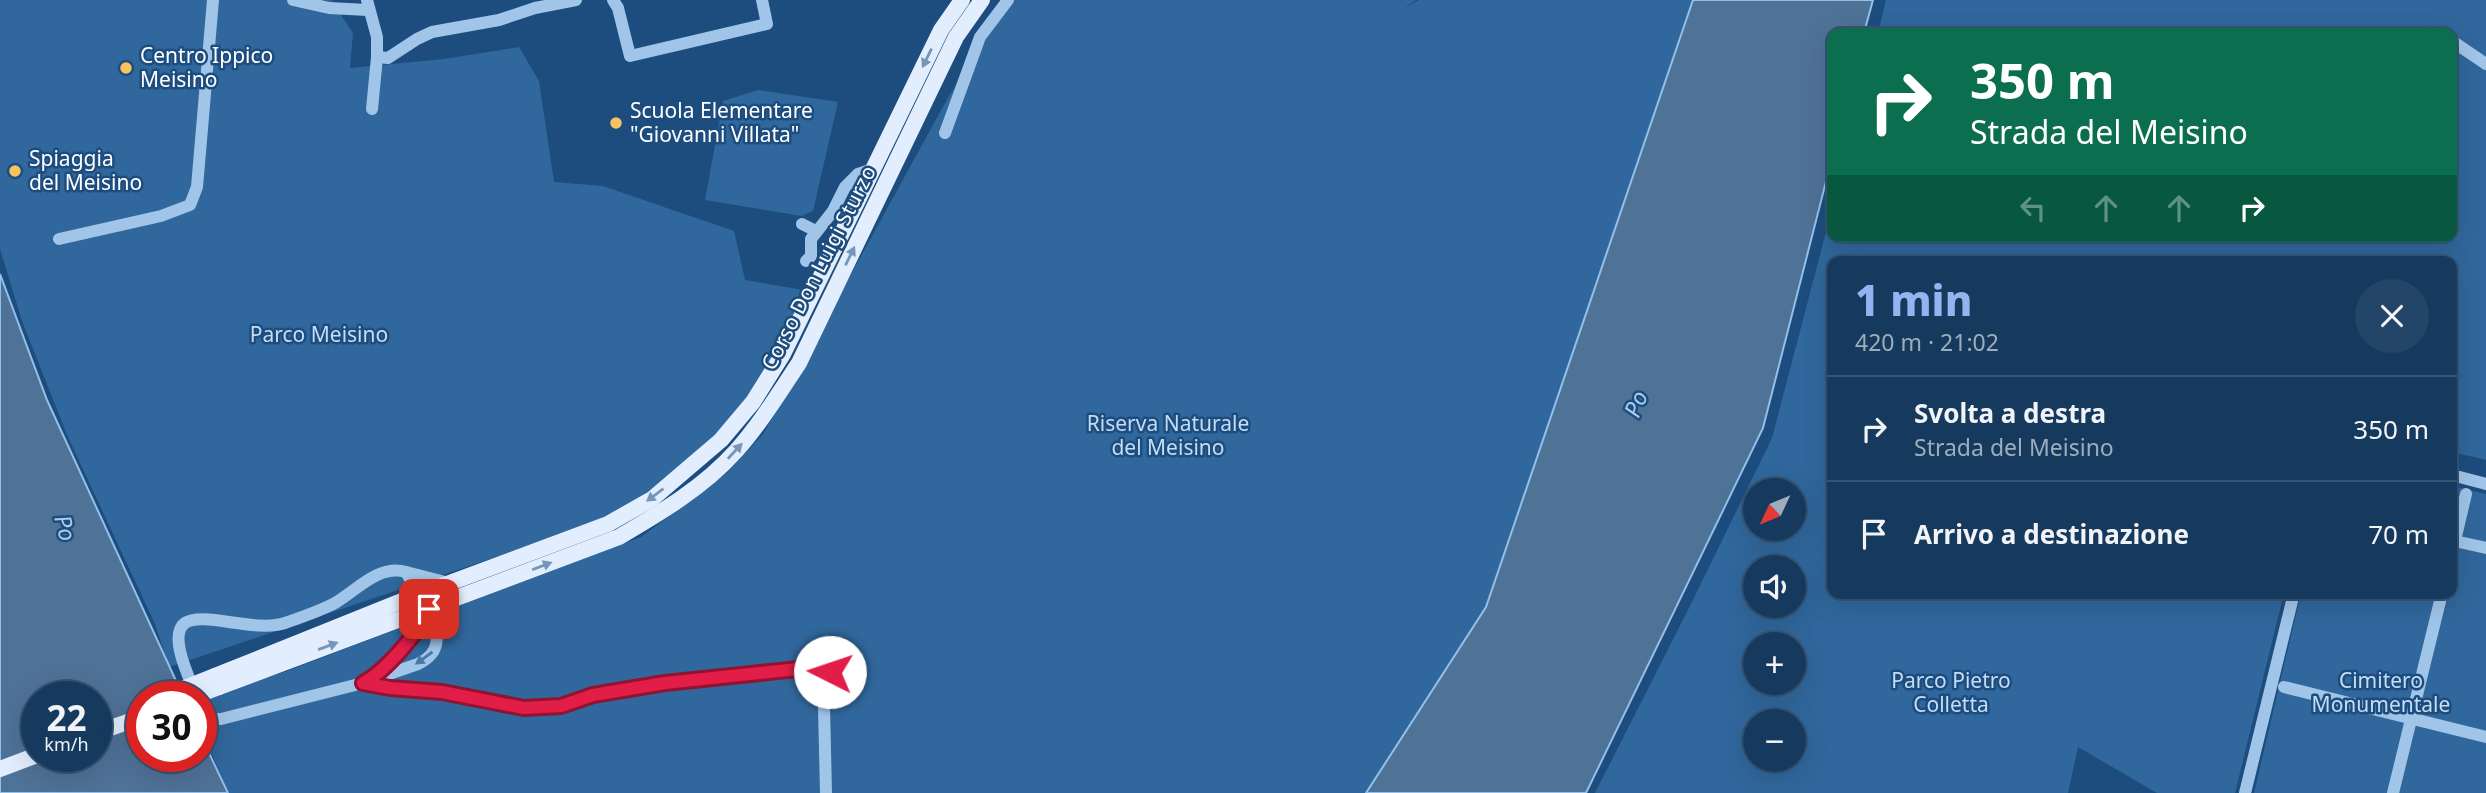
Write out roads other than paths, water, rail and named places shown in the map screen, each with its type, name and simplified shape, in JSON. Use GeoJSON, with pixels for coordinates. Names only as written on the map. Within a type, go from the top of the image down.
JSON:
{"type":"FeatureCollection","features":[{"type":"Feature","properties":{"kind":"main road","name":"Corso Don Luigi Sturzo"},"geometry":{"type":"LineString","coordinates":[[217,682],[412,597],[608,524],[652,499],[721,440],[753,402],[783,354],[941,30],[962,0]]}},
{"type":"Feature","properties":{"kind":"main road","name":"Corso Don Luigi Sturzo"},"geometry":{"type":"LineString","coordinates":[[217,682],[429,609],[619,537],[661,512],[705,479],[735,452],[766,413],[799,363],[956,37],[982,0]]}},
{"type":"Feature","properties":{"kind":"main road"},"geometry":{"type":"LineString","coordinates":[[0,758],[21,750]]}},
{"type":"Feature","properties":{"kind":"main road"},"geometry":{"type":"LineString","coordinates":[[0,769],[21,761]]}},
{"type":"Feature","properties":{"kind":"street"},"geometry":{"type":"LineString","coordinates":[[59,239],[161,216],[190,205],[197,187],[201,159],[213,0]]}},
{"type":"Feature","properties":{"kind":"street"},"geometry":{"type":"LineString","coordinates":[[293,0],[330,8],[368,5],[377,37],[372,109]]}},
{"type":"Feature","properties":{"kind":"street"},"geometry":{"type":"LineString","coordinates":[[377,57],[388,58],[432,32],[499,20],[536,8],[576,0]]}},
{"type":"Feature","properties":{"kind":"street"},"geometry":{"type":"LineString","coordinates":[[616,3],[630,56],[767,24],[762,0]]}},
{"type":"Feature","properties":{"kind":"street"},"geometry":{"type":"LineString","coordinates":[[944,133],[980,37],[1008,0]]}},
{"type":"Feature","properties":{"kind":"street"},"geometry":{"type":"LineString","coordinates":[[2457,44],[2486,64]]}},
{"type":"Feature","properties":{"kind":"street"},"geometry":{"type":"LineString","coordinates":[[806,261],[811,256],[811,239],[833,211],[845,187],[858,174],[873,169]]}},
{"type":"Feature","properties":{"kind":"street"},"geometry":{"type":"LineString","coordinates":[[802,224],[816,231]]}},
{"type":"Feature","properties":{"kind":"street"},"geometry":{"type":"LineString","coordinates":[[2457,476],[2486,484]]}},
{"type":"Feature","properties":{"kind":"street"},"geometry":{"type":"LineString","coordinates":[[2457,531],[2466,494]]}},
{"type":"Feature","properties":{"kind":"street"},"geometry":{"type":"LineString","coordinates":[[2457,547],[2486,548]]}},
{"type":"Feature","properties":{"kind":"street"},"geometry":{"type":"LineString","coordinates":[[191,681],[177,641],[178,631],[184,623],[203,619],[255,627],[279,625],[334,603],[380,573],[396,570],[449,583]]}},
{"type":"Feature","properties":{"kind":"street"},"geometry":{"type":"LineString","coordinates":[[406,572],[410,579],[412,597]]}},
{"type":"Feature","properties":{"kind":"street"},"geometry":{"type":"LineString","coordinates":[[2245,793],[2293,599]]}},
{"type":"Feature","properties":{"kind":"street"},"geometry":{"type":"LineString","coordinates":[[2393,793],[2440,599]]}},
{"type":"Feature","properties":{"kind":"street"},"geometry":{"type":"LineString","coordinates":[[217,719],[367,681],[418,664],[433,653],[438,637],[429,609]]}},
{"type":"Feature","properties":{"kind":"street"},"geometry":{"type":"LineString","coordinates":[[367,681],[384,668],[424,620],[429,609]]}},
{"type":"Feature","properties":{"kind":"street"},"geometry":{"type":"LineString","coordinates":[[367,681],[390,688],[442,692],[524,708],[561,706],[593,695],[665,683],[817,667],[826,669],[830,672],[832,681],[824,707],[826,793]]}},
{"type":"Feature","properties":{"kind":"street"},"geometry":{"type":"LineString","coordinates":[[2284,687],[2486,737]]}},
{"type":"Feature","properties":{"kind":"water","name":"Po"},"geometry":{"type":"Polygon","coordinates":[[[1693,0],[1873,0],[1865,28],[1827,28],[1827,178],[1763,428],[1586,793],[1366,793],[1486,607],[1693,0]]]}},
{"type":"Feature","properties":{"kind":"water","name":"Po"},"geometry":{"type":"Polygon","coordinates":[[[0,274],[47,400],[176,681],[126,681],[126,772],[217,772],[217,770],[228,793],[0,793],[0,274]]]}},
{"type":"Feature","properties":{"kind":"place","name":"Centro Ippico Meisino"},"geometry":{"type":"Point","coordinates":[126,68]}},
{"type":"Feature","properties":{"kind":"place","name":"Scuola Elementare \"Giovanni Villata\""},"geometry":{"type":"Point","coordinates":[616,123]}},
{"type":"Feature","properties":{"kind":"place","name":"Spiaggia del Meisino"},"geometry":{"type":"Point","coordinates":[15,171]}},
{"type":"Feature","properties":{"kind":"park label","name":"Parco Meisino"},"geometry":{"type":"Point","coordinates":[319,335]}},
{"type":"Feature","properties":{"kind":"park label","name":"Riserva Naturale del Meisino"},"geometry":{"type":"Point","coordinates":[1168,436]}},
{"type":"Feature","properties":{"kind":"park label","name":"Parco Pietro Colletta"},"geometry":{"type":"Point","coordinates":[1951,693]}},
{"type":"Feature","properties":{"kind":"park label","name":"Cimitero Monumentale"},"geometry":{"type":"Point","coordinates":[2381,693]}}]}
